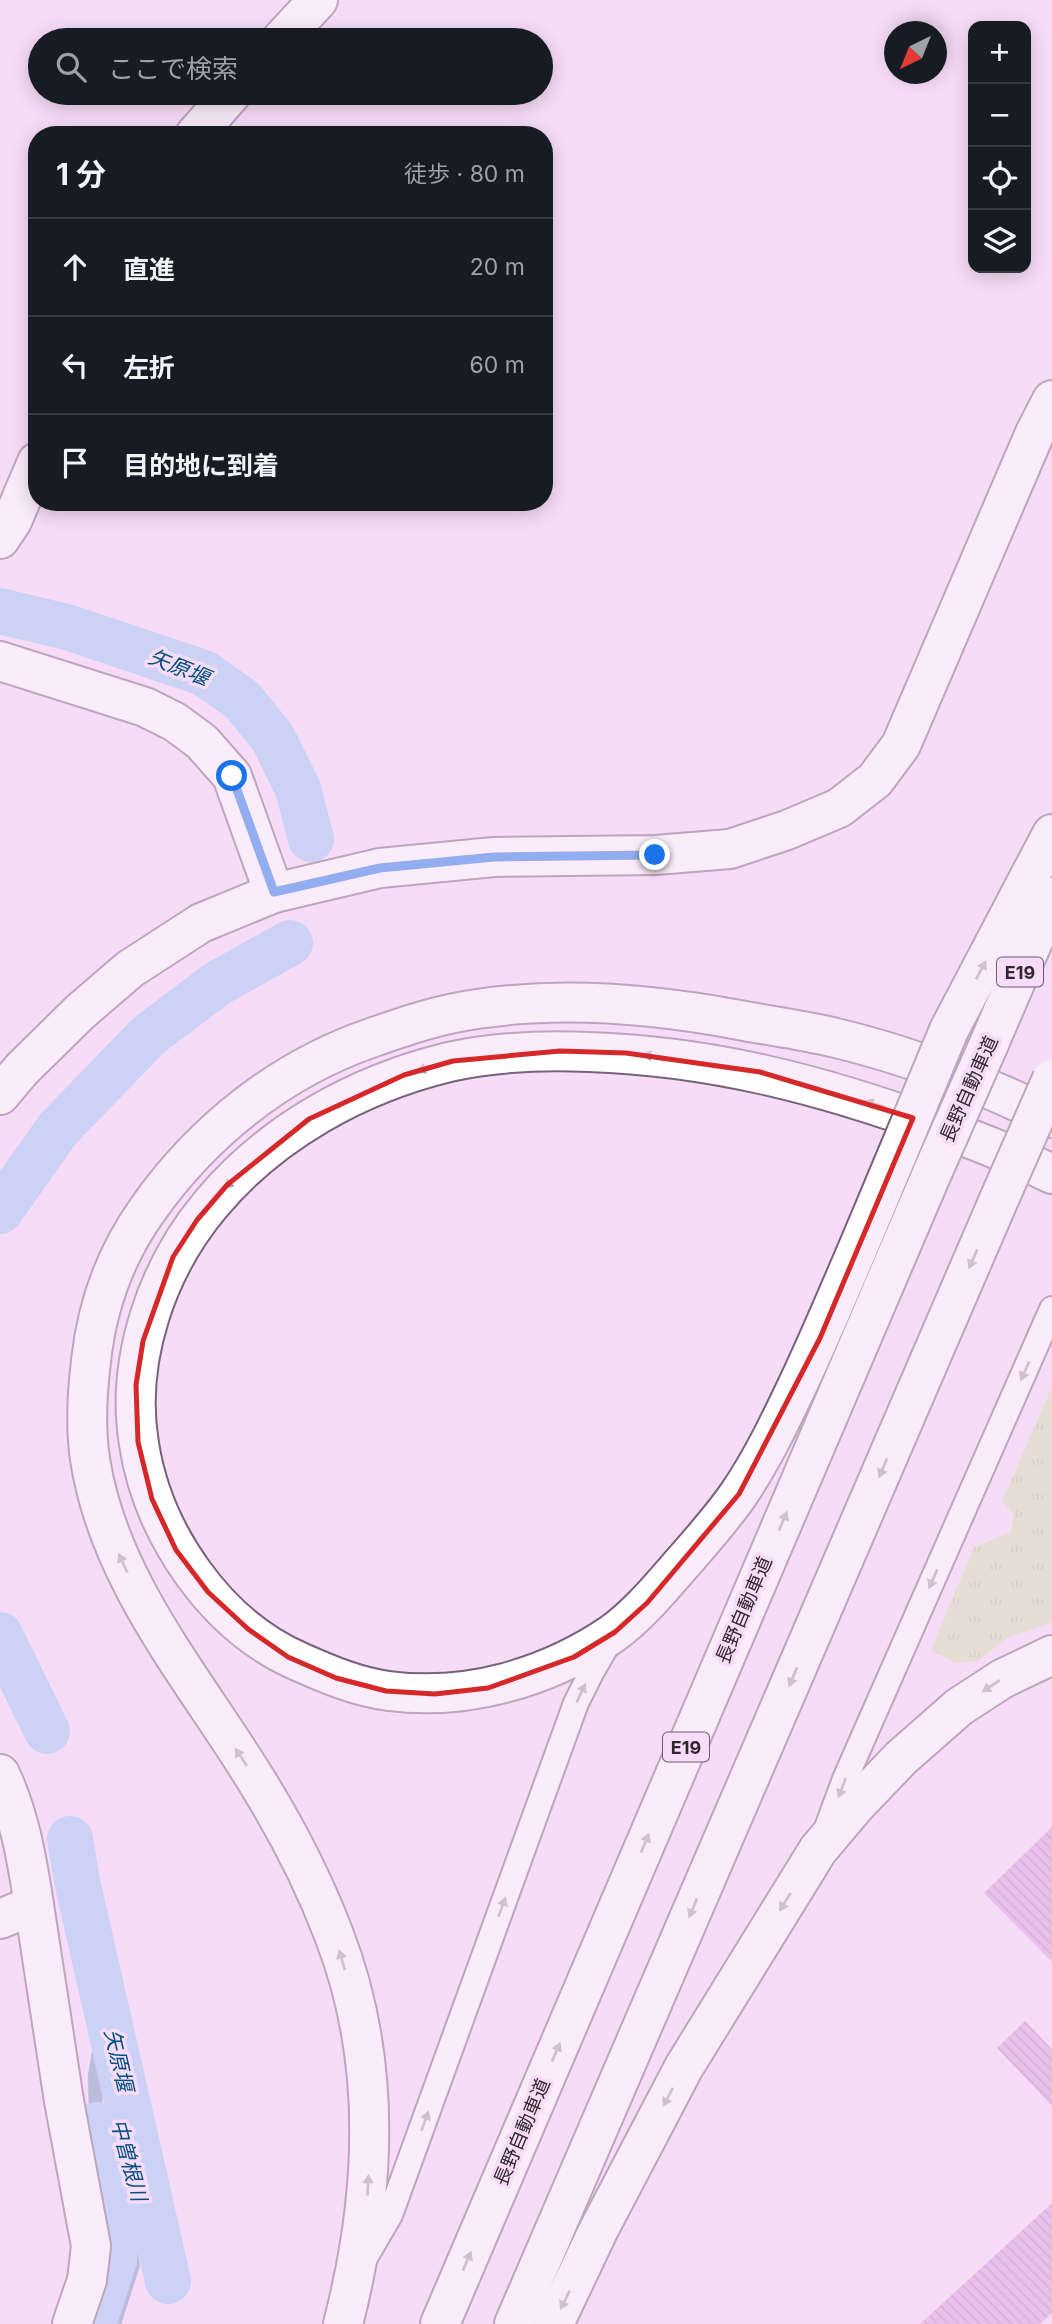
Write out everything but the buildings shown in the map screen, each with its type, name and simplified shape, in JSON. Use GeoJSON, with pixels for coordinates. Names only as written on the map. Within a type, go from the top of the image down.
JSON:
{"type":"FeatureCollection","features":[{"type":"Feature","properties":{"kind":"main road"},"geometry":{"type":"LineString","coordinates":[[292,28],[318,0]]}},
{"type":"Feature","properties":{"kind":"main road"},"geometry":{"type":"LineString","coordinates":[[203,126],[221,105]]}},
{"type":"Feature","properties":{"kind":"main road"},"geometry":{"type":"LineString","coordinates":[[0,1095],[22,1069],[80,1012],[130,970],[201,923],[274,892],[380,868],[494,857],[655,855],[730,849],[787,830],[839,808],[875,780],[901,744],[1046,425]]}},
{"type":"Feature","properties":{"kind":"main road"},"geometry":{"type":"LineString","coordinates":[[0,538],[12,521],[28,483]]}},
{"type":"Feature","properties":{"kind":"main road"},"geometry":{"type":"LineString","coordinates":[[0,661],[145,707],[175,722],[202,742],[232,776],[274,892]]}},
{"type":"Feature","properties":{"kind":"main road"},"geometry":{"type":"LineString","coordinates":[[1052,834],[949,1030],[897,1155],[820,1338],[778,1427],[739,1494],[703,1540],[647,1603],[615,1632],[574,1657],[540,1672],[488,1688],[435,1694],[386,1691],[336,1678],[288,1657],[248,1629],[208,1592],[176,1549],[152,1499],[138,1442],[136,1385],[143,1341],[156,1298],[173,1257],[197,1220],[227,1185],[270,1146],[309,1119],[404,1075],[453,1061],[560,1051],[626,1053],[691,1061],[760,1072],[821,1087],[1007,1152],[1052,1174]]}},
{"type":"Feature","properties":{"kind":"main road","name":"長野自動車道"},"geometry":{"type":"LineString","coordinates":[[440,2324],[1052,897]]}},
{"type":"Feature","properties":{"kind":"main road"},"geometry":{"type":"LineString","coordinates":[[343,2324],[356,2272],[367,2203],[371,2124],[365,2059],[352,1997],[335,1937],[295,1850],[260,1787],[155,1624],[129,1575],[102,1510],[90,1460],[86,1407],[93,1342],[105,1289],[127,1238],[161,1191],[201,1147],[248,1103],[301,1069],[357,1043],[414,1023],[478,1009],[542,1004],[614,1003],[695,1012],[834,1037],[906,1057],[1014,1099],[1052,1118]]}},
{"type":"Feature","properties":{"kind":"main road"},"geometry":{"type":"LineString","coordinates":[[514,2324],[1052,1079]]}},
{"type":"Feature","properties":{"kind":"main road"},"geometry":{"type":"LineString","coordinates":[[554,2324],[598,2231],[684,2067],[818,1850],[901,1758],[958,1707],[1002,1679],[1052,1655]]}},
{"type":"Feature","properties":{"kind":"main road"},"geometry":{"type":"LineString","coordinates":[[0,1774],[10,1796],[25,1848],[17,1912],[64,2101],[91,2246],[87,2280],[72,2324]]}},
{"type":"Feature","properties":{"kind":"lane"},"geometry":{"type":"LineString","coordinates":[[818,1850],[845,1779],[1052,1309]]}},
{"type":"Feature","properties":{"kind":"lane"},"geometry":{"type":"LineString","coordinates":[[356,2272],[390,2215],[576,1703],[615,1632]]}},
{"type":"Feature","properties":{"kind":"highlighted area"},"geometry":{"type":"Polygon","coordinates":[[[560,1051],[626,1053],[760,1072],[913,1118],[820,1338],[739,1494],[647,1603],[615,1632],[574,1657],[488,1688],[435,1694],[386,1691],[336,1678],[288,1657],[248,1629],[208,1592],[176,1550],[152,1499],[138,1442],[136,1385],[143,1341],[173,1257],[197,1220],[227,1185],[309,1119],[404,1075],[453,1061],[560,1051]]]}},
{"type":"Feature","properties":{"kind":"green space"},"geometry":{"type":"Polygon","coordinates":[[[1052,1387],[1052,1623],[1009,1637],[978,1661],[956,1663],[931,1650],[974,1547],[1011,1532],[1014,1514],[1002,1501],[1052,1387]]]}},
{"type":"Feature","properties":{"kind":"waterway","name":"矢原堰"},"geometry":{"type":"LineString","coordinates":[[0,611],[67,627],[204,673],[242,700],[273,738],[298,789],[311,839]]}},
{"type":"Feature","properties":{"kind":"waterway","name":"矢原堰"},"geometry":{"type":"LineString","coordinates":[[0,1211],[58,1129],[149,1035],[218,983],[290,943]]}},
{"type":"Feature","properties":{"kind":"waterway","name":"矢原堰"},"geometry":{"type":"LineString","coordinates":[[0,1635],[47,1731]]}},
{"type":"Feature","properties":{"kind":"waterway","name":"矢原堰"},"geometry":{"type":"LineString","coordinates":[[70,1839],[77,1881],[168,2281]]}},
{"type":"Feature","properties":{"kind":"waterway","name":"中曽根川"},"geometry":{"type":"LineString","coordinates":[[107,2005],[95,2075],[96,2125],[107,2144],[133,2265],[114,2324]]}},
{"type":"Feature","properties":{"kind":"waterway"},"geometry":{"type":"LineString","coordinates":[[93,2324],[114,2260],[115,2232],[102,2175],[96,2125]]}},
{"type":"Feature","properties":{"kind":"route"},"geometry":{"type":"LineString","coordinates":[[232,776],[274,892],[380,868],[494,857],[655,855]]}}]}
